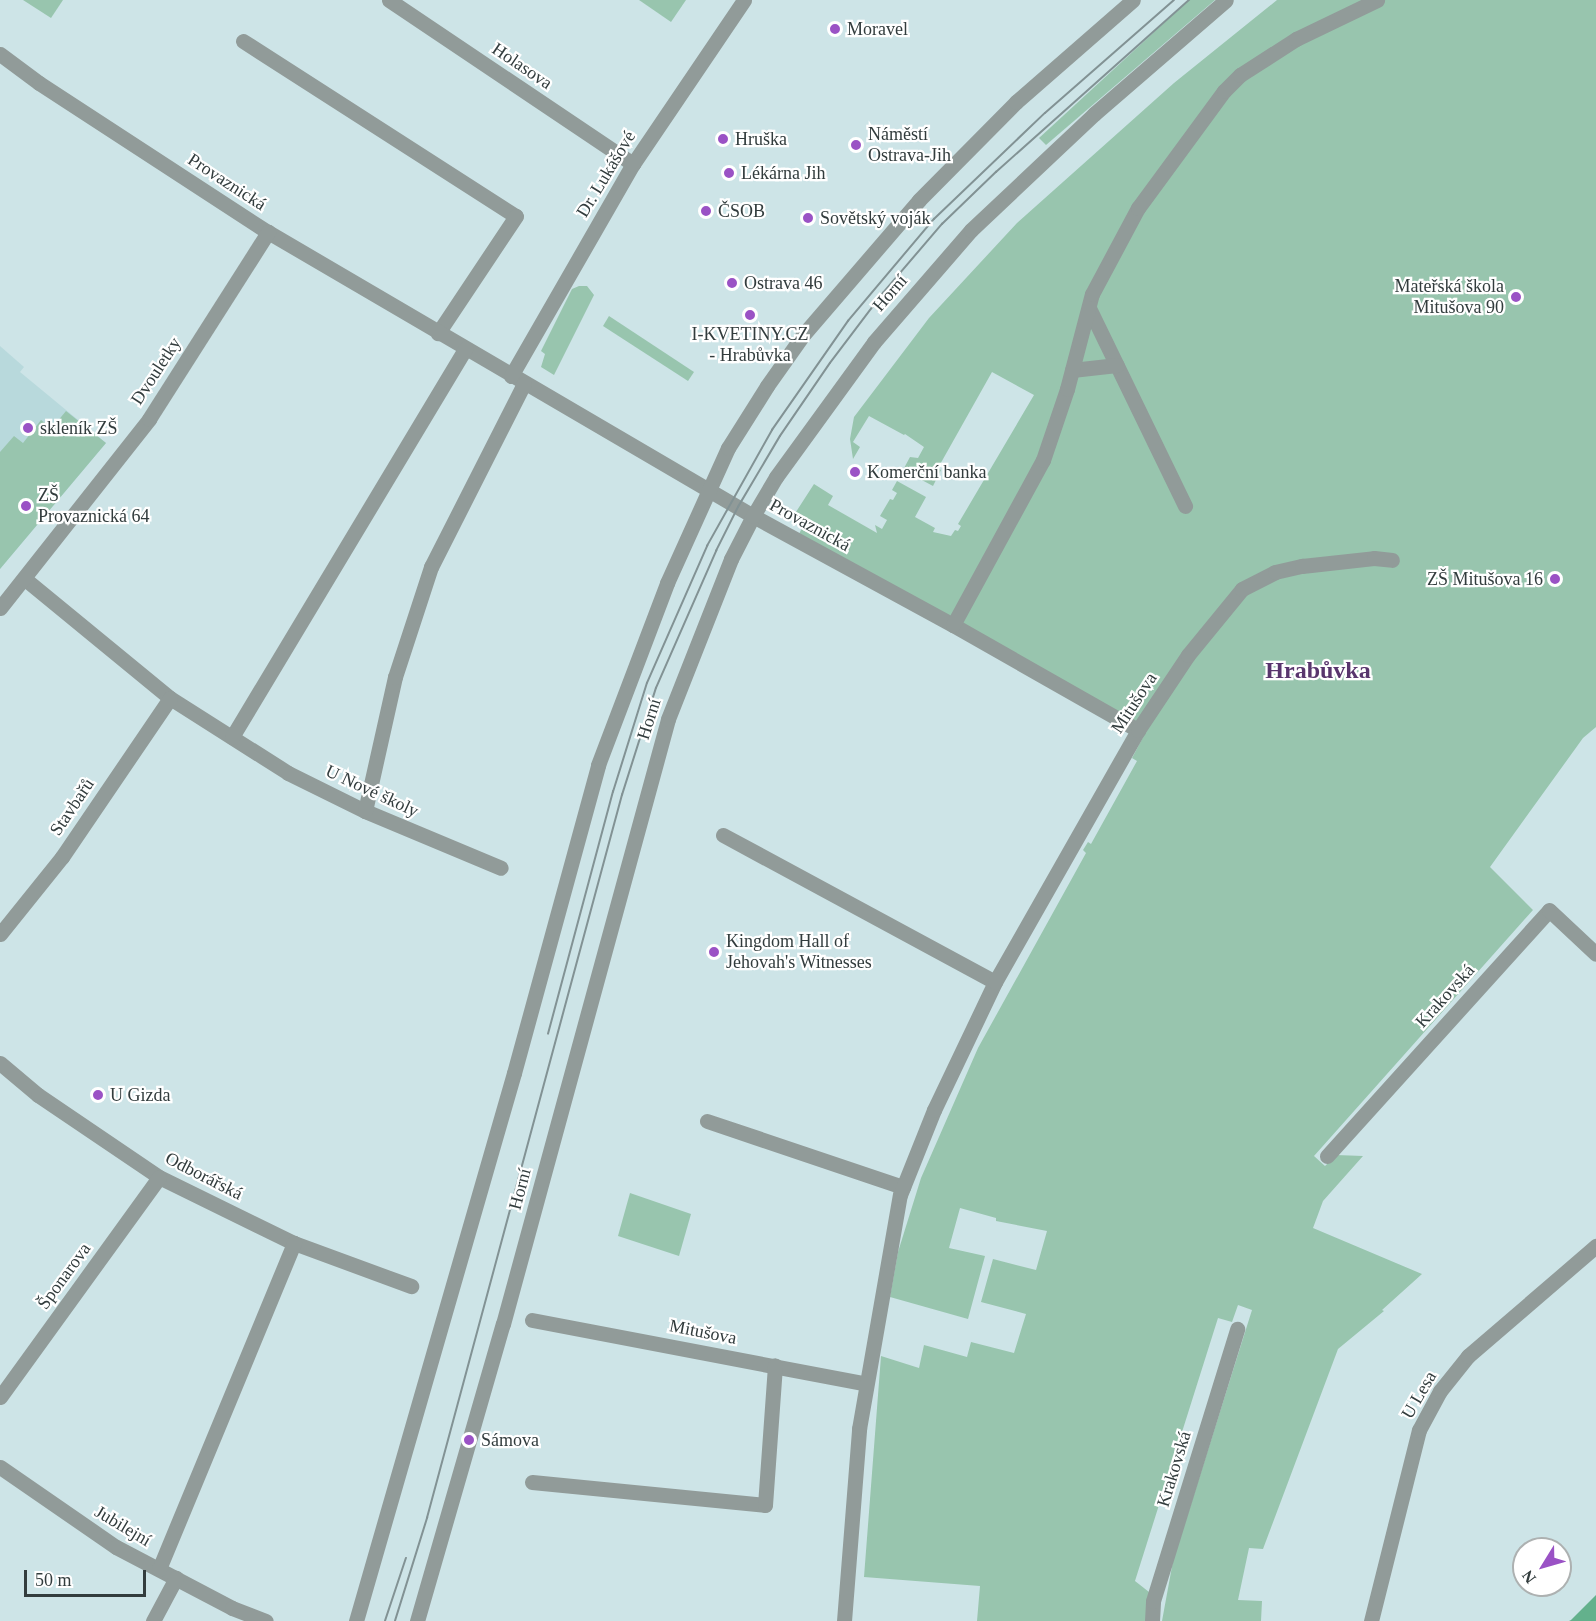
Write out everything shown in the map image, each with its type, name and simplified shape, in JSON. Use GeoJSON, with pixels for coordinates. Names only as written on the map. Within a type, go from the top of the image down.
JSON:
{"type":"FeatureCollection","features":[{"type":"Feature","properties":{"kind":"street","name":"Holasova"},"geometry":{"type":"LineString","coordinates":[[389,0],[633,164]]}},
{"type":"Feature","properties":{"kind":"street","name":"Dr. Lukášové"},"geometry":{"type":"LineString","coordinates":[[511,376],[633,164],[744,0]]}},
{"type":"Feature","properties":{"kind":"street","name":"Horní"},"geometry":{"type":"LineString","coordinates":[[356,1621],[514,1073],[598,765],[667,583],[732,441],[791,352],[919,200],[1016,102],[1133,0]]}},
{"type":"Feature","properties":{"kind":"street","name":"Horní"},"geometry":{"type":"LineString","coordinates":[[417,1621],[503,1324],[668,719],[731,559],[776,477],[874,342],[971,230],[1094,114],[1226,0]]}},
{"type":"Feature","properties":{"kind":"street"},"geometry":{"type":"LineString","coordinates":[[953,625],[1043,460],[1099,277],[1138,208],[1224,91],[1277,50],[1377,0]]}},
{"type":"Feature","properties":{"kind":"street"},"geometry":{"type":"LineString","coordinates":[[243,41],[516,216],[438,333]]}},
{"type":"Feature","properties":{"kind":"street","name":"Provaznická"},"geometry":{"type":"LineString","coordinates":[[0,54],[268,232],[438,333],[753,516],[953,625],[1138,730]]}},
{"type":"Feature","properties":{"kind":"street","name":"Dvouletky"},"geometry":{"type":"LineString","coordinates":[[0,608],[149,419],[268,232]]}},
{"type":"Feature","properties":{"kind":"street"},"geometry":{"type":"LineString","coordinates":[[1089,309],[1185,506]]}},
{"type":"Feature","properties":{"kind":"street"},"geometry":{"type":"LineString","coordinates":[[232,737],[465,349]]}},
{"type":"Feature","properties":{"kind":"street"},"geometry":{"type":"LineString","coordinates":[[1072,370],[1117,365]]}},
{"type":"Feature","properties":{"kind":"street"},"geometry":{"type":"LineString","coordinates":[[365,811],[395,677],[431,567],[524,384]]}},
{"type":"Feature","properties":{"kind":"street","name":"Mitušova"},"geometry":{"type":"LineString","coordinates":[[844,1621],[859,1429],[903,1186],[934,1110],[995,982],[1138,730],[1188,655],[1242,589],[1275,572],[1302,566],[1374,558],[1392,560]]}},
{"type":"Feature","properties":{"kind":"street","name":"U Nové školy"},"geometry":{"type":"LineString","coordinates":[[25,579],[170,698],[288,773],[365,811],[501,868]]}},
{"type":"Feature","properties":{"kind":"street","name":"Stavbařů"},"geometry":{"type":"LineString","coordinates":[[0,934],[62,857],[170,698]]}},
{"type":"Feature","properties":{"kind":"street"},"geometry":{"type":"LineString","coordinates":[[723,836],[995,982]]}},
{"type":"Feature","properties":{"kind":"street","name":"Krakovská"},"geometry":{"type":"LineString","coordinates":[[1327,1156],[1549,910],[1596,954]]}},
{"type":"Feature","properties":{"kind":"street","name":"Odborářská"},"geometry":{"type":"LineString","coordinates":[[0,1063],[38,1095],[159,1177],[294,1243],[411,1286]]}},
{"type":"Feature","properties":{"kind":"street"},"geometry":{"type":"LineString","coordinates":[[707,1121],[903,1186]]}},
{"type":"Feature","properties":{"kind":"street","name":"Šponarova"},"geometry":{"type":"LineString","coordinates":[[0,1397],[159,1177]]}},
{"type":"Feature","properties":{"kind":"street"},"geometry":{"type":"LineString","coordinates":[[159,1569],[294,1243]]}},
{"type":"Feature","properties":{"kind":"street","name":"U Lesa"},"geometry":{"type":"LineString","coordinates":[[1371,1621],[1419,1430],[1440,1390],[1468,1356],[1596,1246]]}},
{"type":"Feature","properties":{"kind":"street","name":"Mitušova"},"geometry":{"type":"LineString","coordinates":[[532,1320],[866,1384]]}},
{"type":"Feature","properties":{"kind":"street","name":"Krakovská"},"geometry":{"type":"LineString","coordinates":[[1152,1621],[1154,1601],[1237,1329]]}},
{"type":"Feature","properties":{"kind":"street"},"geometry":{"type":"LineString","coordinates":[[532,1482],[765,1505],[775,1365]]}},
{"type":"Feature","properties":{"kind":"street","name":"Jubilejní"},"geometry":{"type":"LineString","coordinates":[[0,1467],[116,1547],[232,1608],[266,1621]]}},
{"type":"Feature","properties":{"kind":"street"},"geometry":{"type":"LineString","coordinates":[[153,1621],[176,1578]]}},
{"type":"Feature","properties":{"kind":"shaded area","name":"ZŠ Provaznická 64"},"geometry":{"type":"Polygon","coordinates":[[[0,346],[24,367],[20,372],[106,443],[0,569],[0,346]]]}},
{"type":"Feature","properties":{"kind":"green space"},"geometry":{"type":"Polygon","coordinates":[[[23,0],[63,0],[51,18],[23,0]]]}},
{"type":"Feature","properties":{"kind":"green space"},"geometry":{"type":"Polygon","coordinates":[[[639,0],[686,0],[671,22],[639,0]]]}},
{"type":"Feature","properties":{"kind":"green space"},"geometry":{"type":"Polygon","coordinates":[[[1189,0],[1215,0],[1046,145],[1039,138],[1189,0]]]}},
{"type":"Feature","properties":{"kind":"green space"},"geometry":{"type":"Polygon","coordinates":[[[1277,0],[1596,0],[1596,727],[1583,738],[1490,867],[1533,910],[1314,1156],[1325,1166],[1336,1155],[1363,1156],[1323,1201],[1313,1228],[1422,1274],[1382,1310],[1384,1311],[1338,1349],[1263,1549],[1249,1548],[1238,1600],[1262,1601],[1261,1621],[1162,1621],[1173,1561],[1252,1310],[1238,1305],[1232,1322],[1218,1318],[1135,1581],[1149,1592],[1147,1621],[977,1621],[980,1586],[864,1577],[881,1356],[919,1368],[924,1345],[967,1357],[971,1342],[1014,1353],[1026,1314],[981,1302],[993,1259],[1036,1270],[1047,1231],[996,1221],[996,1218],[960,1208],[949,1248],[985,1256],[968,1319],[890,1297],[898,1252],[921,1178],[978,1048],[1086,853],[1083,850],[1088,842],[1091,844],[1137,761],[1132,758],[1148,728],[799,534],[802,528],[794,515],[814,484],[833,496],[828,505],[877,533],[875,525],[882,529],[887,520],[880,516],[890,499],[893,500],[897,493],[892,490],[897,481],[926,497],[915,517],[935,528],[933,532],[951,536],[955,530],[958,531],[961,526],[958,524],[1034,395],[992,372],[938,468],[941,470],[933,486],[903,470],[910,457],[918,458],[924,447],[905,434],[869,416],[853,442],[860,447],[853,459],[850,439],[854,417],[929,318],[1017,223],[1174,83],[1277,0]]]}},
{"type":"Feature","properties":{"kind":"green space"},"geometry":{"type":"Polygon","coordinates":[[[587,286],[594,295],[554,375],[541,367],[545,354],[541,351],[572,289],[587,286]]]}},
{"type":"Feature","properties":{"kind":"green space"},"geometry":{"type":"Polygon","coordinates":[[[609,316],[694,372],[688,381],[603,326],[609,316]]]}},
{"type":"Feature","properties":{"kind":"green space","name":"ZŠ Provaznická 64"},"geometry":{"type":"Polygon","coordinates":[[[66,411],[106,443],[0,569],[0,452],[14,436],[23,443],[41,420],[52,428],[66,411]]]}},
{"type":"Feature","properties":{"kind":"green space"},"geometry":{"type":"Polygon","coordinates":[[[630,1193],[691,1214],[679,1256],[618,1236],[630,1193]]]}},
{"type":"Feature","properties":{"kind":"green space"},"geometry":{"type":"Polygon","coordinates":[[[1596,1595],[1596,1621],[1569,1621],[1571,1620],[1596,1595]]]}},
{"type":"Feature","properties":{"kind":"tram line"},"geometry":{"type":"LineString","coordinates":[[548,1034],[613,792],[647,683],[707,546],[772,430],[848,321],[934,219],[1045,113],[1174,0]]}},
{"type":"Feature","properties":{"kind":"tram line"},"geometry":{"type":"LineString","coordinates":[[395,1621],[427,1518],[622,795],[656,688],[716,551],[738,507],[780,436],[830,363],[883,293],[942,224],[996,172],[1189,0]]}},
{"type":"Feature","properties":{"kind":"tram line"},"geometry":{"type":"LineString","coordinates":[[385,1621],[406,1558]]}},
{"type":"Feature","properties":{"kind":"place","name":"Moravel"},"geometry":{"type":"Point","coordinates":[835,29]}},
{"type":"Feature","properties":{"kind":"place","name":"Hruška"},"geometry":{"type":"Point","coordinates":[723,139]}},
{"type":"Feature","properties":{"kind":"place","name":"Náměstí Ostrava-Jih"},"geometry":{"type":"Point","coordinates":[856,145]}},
{"type":"Feature","properties":{"kind":"place","name":"Lékárna Jih"},"geometry":{"type":"Point","coordinates":[729,173]}},
{"type":"Feature","properties":{"kind":"place","name":"ČSOB"},"geometry":{"type":"Point","coordinates":[706,211]}},
{"type":"Feature","properties":{"kind":"place","name":"Sovětský voják"},"geometry":{"type":"Point","coordinates":[808,218]}},
{"type":"Feature","properties":{"kind":"place","name":"Ostrava 46"},"geometry":{"type":"Point","coordinates":[732,283]}},
{"type":"Feature","properties":{"kind":"place","name":"Mateřská škola Mitušova 90"},"geometry":{"type":"Point","coordinates":[1516,297]}},
{"type":"Feature","properties":{"kind":"place","name":"I-KVETINY.CZ - Hrabůvka"},"geometry":{"type":"Point","coordinates":[750,315]}},
{"type":"Feature","properties":{"kind":"place","name":"skleník ZŠ"},"geometry":{"type":"Point","coordinates":[28,428]}},
{"type":"Feature","properties":{"kind":"place","name":"Komerční banka"},"geometry":{"type":"Point","coordinates":[855,472]}},
{"type":"Feature","properties":{"kind":"place","name":"ZŠ Provaznická 64"},"geometry":{"type":"Point","coordinates":[26,506]}},
{"type":"Feature","properties":{"kind":"place","name":"ZŠ Mitušova 16"},"geometry":{"type":"Point","coordinates":[1555,579]}},
{"type":"Feature","properties":{"kind":"place","name":"Kingdom Hall of Jehovah's Witnesses"},"geometry":{"type":"Point","coordinates":[714,952]}},
{"type":"Feature","properties":{"kind":"place","name":"U Gizda"},"geometry":{"type":"Point","coordinates":[98,1095]}},
{"type":"Feature","properties":{"kind":"place","name":"Sámova"},"geometry":{"type":"Point","coordinates":[469,1440]}},
{"type":"Feature","properties":{"kind":"district","name":"Hrabůvka"},"geometry":{"type":"Point","coordinates":[1318,671]}}]}
